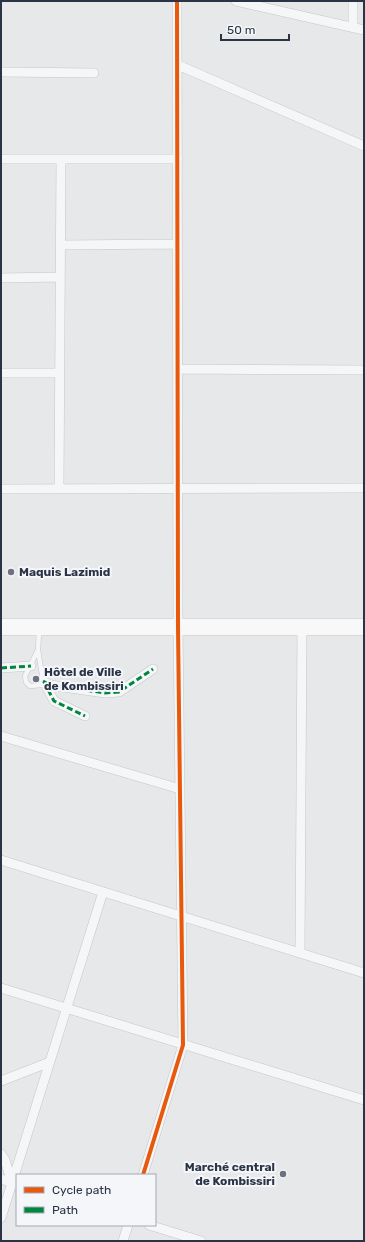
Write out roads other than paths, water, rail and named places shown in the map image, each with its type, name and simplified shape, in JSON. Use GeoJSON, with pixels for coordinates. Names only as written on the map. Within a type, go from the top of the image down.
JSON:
{"type":"FeatureCollection","features":[{"type":"Feature","properties":{"kind":"highway"},"geometry":{"type":"LineString","coordinates":[[1,628],[364,627]]}},
{"type":"Feature","properties":{"kind":"street"},"geometry":{"type":"LineString","coordinates":[[143,1174],[183,1045],[178,627],[178,1]]}},
{"type":"Feature","properties":{"kind":"street"},"geometry":{"type":"LineString","coordinates":[[236,1],[268,5],[364,30]]}},
{"type":"Feature","properties":{"kind":"street"},"geometry":{"type":"LineString","coordinates":[[353,1],[353,28]]}},
{"type":"Feature","properties":{"kind":"street"},"geometry":{"type":"LineString","coordinates":[[178,65],[364,146]]}},
{"type":"Feature","properties":{"kind":"street"},"geometry":{"type":"LineString","coordinates":[[1,72],[94,73]]}},
{"type":"Feature","properties":{"kind":"street"},"geometry":{"type":"LineString","coordinates":[[1,159],[178,158]]}},
{"type":"Feature","properties":{"kind":"street"},"geometry":{"type":"LineString","coordinates":[[59,488],[61,159]]}},
{"type":"Feature","properties":{"kind":"street"},"geometry":{"type":"LineString","coordinates":[[60,245],[178,244]]}},
{"type":"Feature","properties":{"kind":"street"},"geometry":{"type":"LineString","coordinates":[[1,278],[60,277]]}},
{"type":"Feature","properties":{"kind":"street"},"geometry":{"type":"LineString","coordinates":[[178,369],[364,370]]}},
{"type":"Feature","properties":{"kind":"street"},"geometry":{"type":"LineString","coordinates":[[1,372],[59,373]]}},
{"type":"Feature","properties":{"kind":"street"},"geometry":{"type":"LineString","coordinates":[[1,488],[364,488]]}},
{"type":"Feature","properties":{"kind":"street"},"geometry":{"type":"LineString","coordinates":[[300,953],[302,627]]}},
{"type":"Feature","properties":{"kind":"street"},"geometry":{"type":"LineString","coordinates":[[1,668],[31,666]]}},
{"type":"Feature","properties":{"kind":"street"},"geometry":{"type":"LineString","coordinates":[[43,681],[50,686],[111,693],[119,692],[153,669]]}},
{"type":"Feature","properties":{"kind":"street"},"geometry":{"type":"LineString","coordinates":[[43,681],[54,701],[85,716]]}},
{"type":"Feature","properties":{"kind":"street"},"geometry":{"type":"LineString","coordinates":[[1,736],[180,789]]}},
{"type":"Feature","properties":{"kind":"street"},"geometry":{"type":"LineString","coordinates":[[1,860],[364,973]]}},
{"type":"Feature","properties":{"kind":"street"},"geometry":{"type":"LineString","coordinates":[[18,1174],[66,1009],[103,892]]}},
{"type":"Feature","properties":{"kind":"street"},"geometry":{"type":"LineString","coordinates":[[1,988],[364,1100]]}},
{"type":"Feature","properties":{"kind":"street"},"geometry":{"type":"LineString","coordinates":[[1,1081],[50,1062]]}},
{"type":"Feature","properties":{"kind":"street"},"geometry":{"type":"LineString","coordinates":[[1,1154],[15,1183],[1,1218]]}},
{"type":"Feature","properties":{"kind":"street"},"geometry":{"type":"LineString","coordinates":[[1,1179],[15,1183]]}},
{"type":"Feature","properties":{"kind":"street"},"geometry":{"type":"LineString","coordinates":[[123,1241],[128,1226]]}},
{"type":"Feature","properties":{"kind":"street"},"geometry":{"type":"LineString","coordinates":[[152,1226],[201,1241]]}},
{"type":"Feature","properties":{"kind":"lane"},"geometry":{"type":"LineString","coordinates":[[38,650],[26,676],[26,682],[30,686],[40,685],[43,681],[38,650],[40,627]]}},
{"type":"Feature","properties":{"kind":"place","name":"Maquis Lazimid"},"geometry":{"type":"Point","coordinates":[11,572]}},
{"type":"Feature","properties":{"kind":"place","name":"Hôtel de Ville de Kombissiri"},"geometry":{"type":"Point","coordinates":[36,679]}},
{"type":"Feature","properties":{"kind":"place","name":"Marché central de Kombissiri"},"geometry":{"type":"Point","coordinates":[283,1174]}}]}
